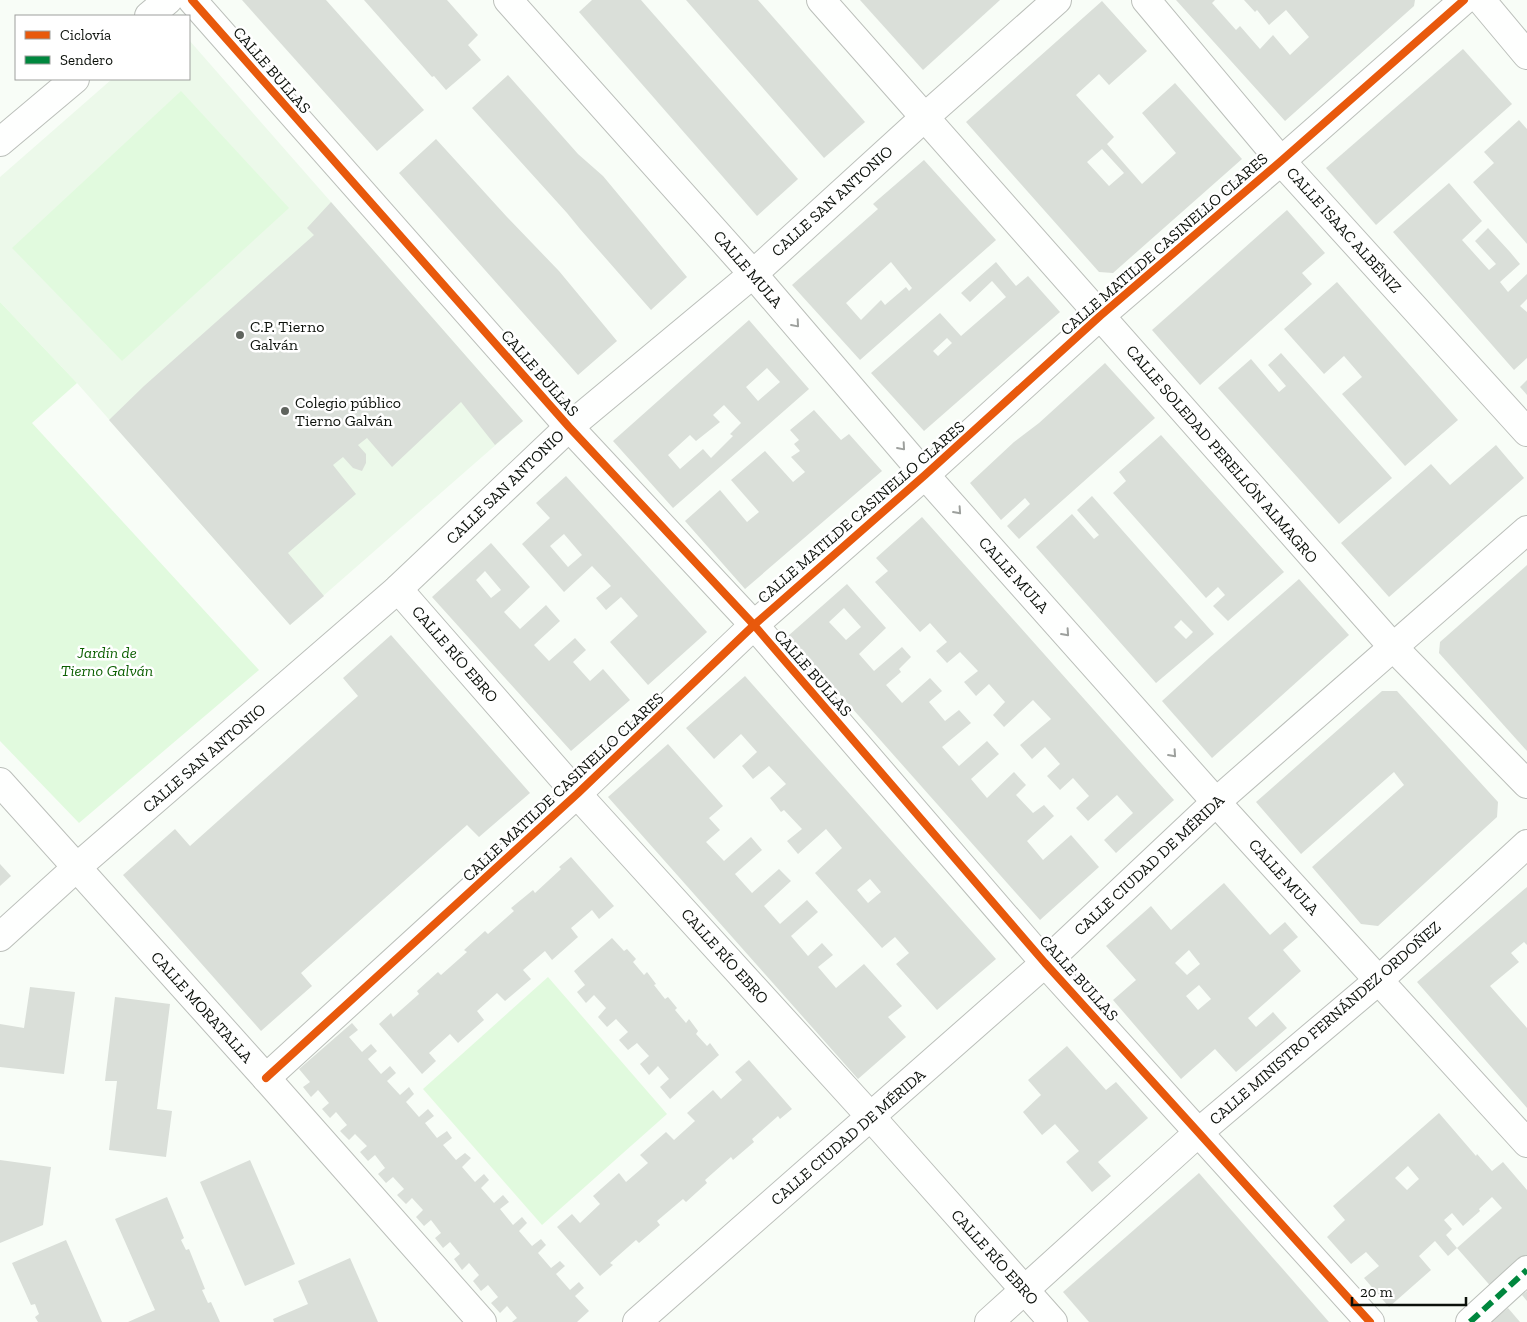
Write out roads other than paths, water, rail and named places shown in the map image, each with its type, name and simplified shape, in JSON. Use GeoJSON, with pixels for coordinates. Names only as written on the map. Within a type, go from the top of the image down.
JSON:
{"type":"FeatureCollection","features":[{"type":"Feature","properties":{"kind":"street"},"geometry":{"type":"LineString","coordinates":[[150,15],[168,0]]}},
{"type":"Feature","properties":{"kind":"street","name":"CALLE BULLAS"},"geometry":{"type":"LineString","coordinates":[[192,0],[569,426],[754,625],[1045,962],[1370,1322]]}},
{"type":"Feature","properties":{"kind":"street","name":"CALLE MULA"},"geometry":{"type":"LineString","coordinates":[[508,0],[753,274],[925,475],[1216,802],[1527,1143]]}},
{"type":"Feature","properties":{"kind":"street","name":"CALLE SOLEDAD PERELLÓN ALMAGRO"},"geometry":{"type":"LineString","coordinates":[[821,0],[1393,647],[1527,784]]}},
{"type":"Feature","properties":{"kind":"street","name":"CALLE SAN ANTONIO"},"geometry":{"type":"LineString","coordinates":[[0,937],[76,868],[398,589],[569,426],[753,274],[1056,0]]}},
{"type":"Feature","properties":{"kind":"street","name":"CALLE ISAAC ALBÉNIZ"},"geometry":{"type":"LineString","coordinates":[[1146,0],[1281,161],[1527,432]]}},
{"type":"Feature","properties":{"kind":"street","name":"CALLE MATILDE CASINELLO CLARES"},"geometry":{"type":"LineString","coordinates":[[266,1078],[577,794],[754,625],[925,475],[1100,316],[1281,161],[1464,0]]}},
{"type":"Feature","properties":{"kind":"street"},"geometry":{"type":"LineString","coordinates":[[1481,0],[1527,56]]}},
{"type":"Feature","properties":{"kind":"street"},"geometry":{"type":"LineString","coordinates":[[1,139],[74,80]]}},
{"type":"Feature","properties":{"kind":"street","name":"CALLE CIUDAD DE MÉRIDA"},"geometry":{"type":"LineString","coordinates":[[637,1322],[1045,962],[1216,802],[1527,530]]}},
{"type":"Feature","properties":{"kind":"street","name":"CALLE RÍO EBRO"},"geometry":{"type":"LineString","coordinates":[[398,589],[577,794],[871,1117],[1053,1322]]}},
{"type":"Feature","properties":{"kind":"street","name":"CALLE MORATALLA"},"geometry":{"type":"LineString","coordinates":[[0,782],[482,1322]]}},
{"type":"Feature","properties":{"kind":"street","name":"CALLE MINISTRO FERNÁNDEZ ORDOÑEZ"},"geometry":{"type":"LineString","coordinates":[[989,1322],[1199,1132],[1378,980],[1527,844]]}},
{"type":"Feature","properties":{"kind":"street"},"geometry":{"type":"LineString","coordinates":[[1470,1322],[1527,1270]]}},
{"type":"Feature","properties":{"kind":"place","name":"C.P. Tierno Galván"},"geometry":{"type":"Point","coordinates":[240,335]}},
{"type":"Feature","properties":{"kind":"place","name":"Colegio público Tierno Galván"},"geometry":{"type":"Point","coordinates":[285,411]}},
{"type":"Feature","properties":{"kind":"park label","name":"Jardín de Tierno Galván"},"geometry":{"type":"Point","coordinates":[107,661]}}]}
